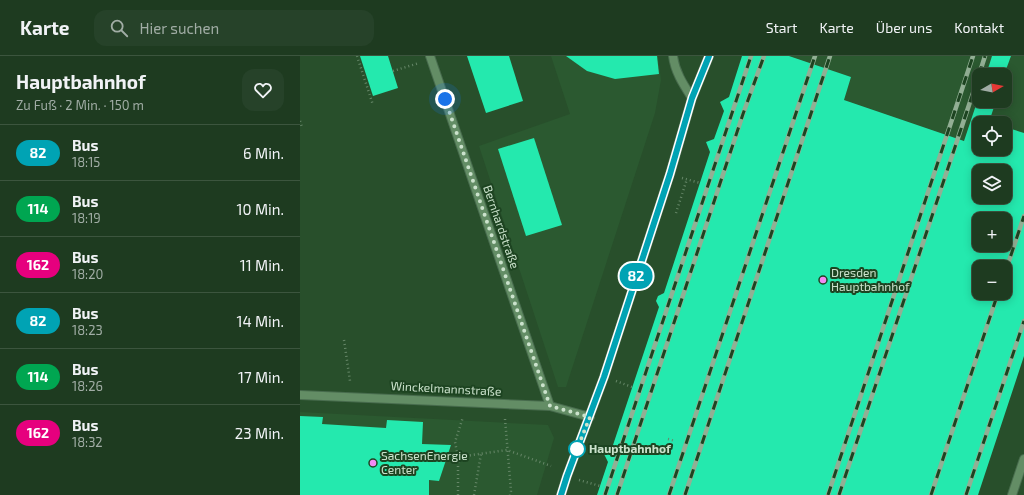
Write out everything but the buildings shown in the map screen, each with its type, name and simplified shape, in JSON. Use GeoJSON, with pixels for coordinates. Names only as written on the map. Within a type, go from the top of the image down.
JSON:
{"type":"FeatureCollection","features":[{"type":"Feature","properties":{"kind":"street","name":"Bernhardstraße"},"geometry":{"type":"LineString","coordinates":[[430,56],[550,406]]}},
{"type":"Feature","properties":{"kind":"street"},"geometry":{"type":"LineString","coordinates":[[672,56],[674,66],[692,98]]}},
{"type":"Feature","properties":{"kind":"street"},"geometry":{"type":"LineString","coordinates":[[561,495],[604,377],[670,174],[692,98],[709,56]]}},
{"type":"Feature","properties":{"kind":"street","name":"Winckelmannstraße"},"geometry":{"type":"LineString","coordinates":[[300,395],[550,406],[590,417]]}},
{"type":"Feature","properties":{"kind":"street"},"geometry":{"type":"LineString","coordinates":[[1012,495],[1024,459]]}},
{"type":"Feature","properties":{"kind":"path"},"geometry":{"type":"LineString","coordinates":[[357,56],[373,105]]}},
{"type":"Feature","properties":{"kind":"path"},"geometry":{"type":"LineString","coordinates":[[393,71],[417,63]]}},
{"type":"Feature","properties":{"kind":"path"},"geometry":{"type":"LineString","coordinates":[[300,121],[302,128]]}},
{"type":"Feature","properties":{"kind":"path"},"geometry":{"type":"LineString","coordinates":[[670,174],[700,183]]}},
{"type":"Feature","properties":{"kind":"path"},"geometry":{"type":"LineString","coordinates":[[676,212],[687,179]]}},
{"type":"Feature","properties":{"kind":"path"},"geometry":{"type":"LineString","coordinates":[[344,340],[350,381]]}},
{"type":"Feature","properties":{"kind":"path"},"geometry":{"type":"LineString","coordinates":[[604,377],[632,387]]}},
{"type":"Feature","properties":{"kind":"path"},"geometry":{"type":"LineString","coordinates":[[458,495],[458,458],[455,442],[463,417]]}},
{"type":"Feature","properties":{"kind":"path"},"geometry":{"type":"LineString","coordinates":[[505,419],[511,491],[510,495]]}},
{"type":"Feature","properties":{"kind":"path"},"geometry":{"type":"LineString","coordinates":[[668,439],[675,441]]}},
{"type":"Feature","properties":{"kind":"path"},"geometry":{"type":"LineString","coordinates":[[458,458],[507,450],[551,466]]}},
{"type":"Feature","properties":{"kind":"path"},"geometry":{"type":"LineString","coordinates":[[474,495],[481,454]]}},
{"type":"Feature","properties":{"kind":"shaded area"},"geometry":{"type":"Polygon","coordinates":[[[551,56],[658,56],[661,80],[655,113],[566,387],[558,387],[479,146],[570,114],[551,56]]]}},
{"type":"Feature","properties":{"kind":"shaded area"},"geometry":{"type":"Polygon","coordinates":[[[789,56],[1024,56],[1024,133],[1012,129],[1012,116],[972,116],[972,144],[844,100],[851,77],[789,56]]]}},
{"type":"Feature","properties":{"kind":"shaded area"},"geometry":{"type":"Polygon","coordinates":[[[300,412],[548,425],[554,438],[537,495],[300,495],[300,412]]]}},
{"type":"Feature","properties":{"kind":"railway"},"geometry":{"type":"LineString","coordinates":[[605,495],[751,56]]}},
{"type":"Feature","properties":{"kind":"railway"},"geometry":{"type":"LineString","coordinates":[[617,495],[743,114],[764,56]]}},
{"type":"Feature","properties":{"kind":"railway"},"geometry":{"type":"LineString","coordinates":[[669,495],[815,56]]}},
{"type":"Feature","properties":{"kind":"railway"},"geometry":{"type":"LineString","coordinates":[[685,495],[830,56]]}},
{"type":"Feature","properties":{"kind":"railway"},"geometry":{"type":"LineString","coordinates":[[828,495],[973,56]]}},
{"type":"Feature","properties":{"kind":"railway"},"geometry":{"type":"LineString","coordinates":[[981,68],[985,56]]}},
{"type":"Feature","properties":{"kind":"railway"},"geometry":{"type":"LineString","coordinates":[[839,495],[972,96]]}},
{"type":"Feature","properties":{"kind":"railway"},"geometry":{"type":"LineString","coordinates":[[1009,260],[1024,216]]}},
{"type":"Feature","properties":{"kind":"railway"},"geometry":{"type":"LineString","coordinates":[[931,495],[996,300]]}},
{"type":"Feature","properties":{"kind":"railway"},"geometry":{"type":"LineString","coordinates":[[966,495],[1024,321]]}},
{"type":"Feature","properties":{"kind":"bus line","name":"82"},"geometry":{"type":"LineString","coordinates":[[561,495],[604,377],[670,174],[692,98],[709,56]]}},
{"type":"Feature","properties":{"kind":"place","name":"Dresden Hauptbahnhof"},"geometry":{"type":"Point","coordinates":[823,280]}},
{"type":"Feature","properties":{"kind":"place","name":"Hauptbahnhof"},"geometry":{"type":"Point","coordinates":[577,449]}},
{"type":"Feature","properties":{"kind":"place","name":"SachsenEnergie Center"},"geometry":{"type":"Point","coordinates":[373,463]}},
{"type":"Feature","properties":{"kind":"route"},"geometry":{"type":"LineString","coordinates":[[445,99],[550,406],[590,417],[577,449]]}}]}
